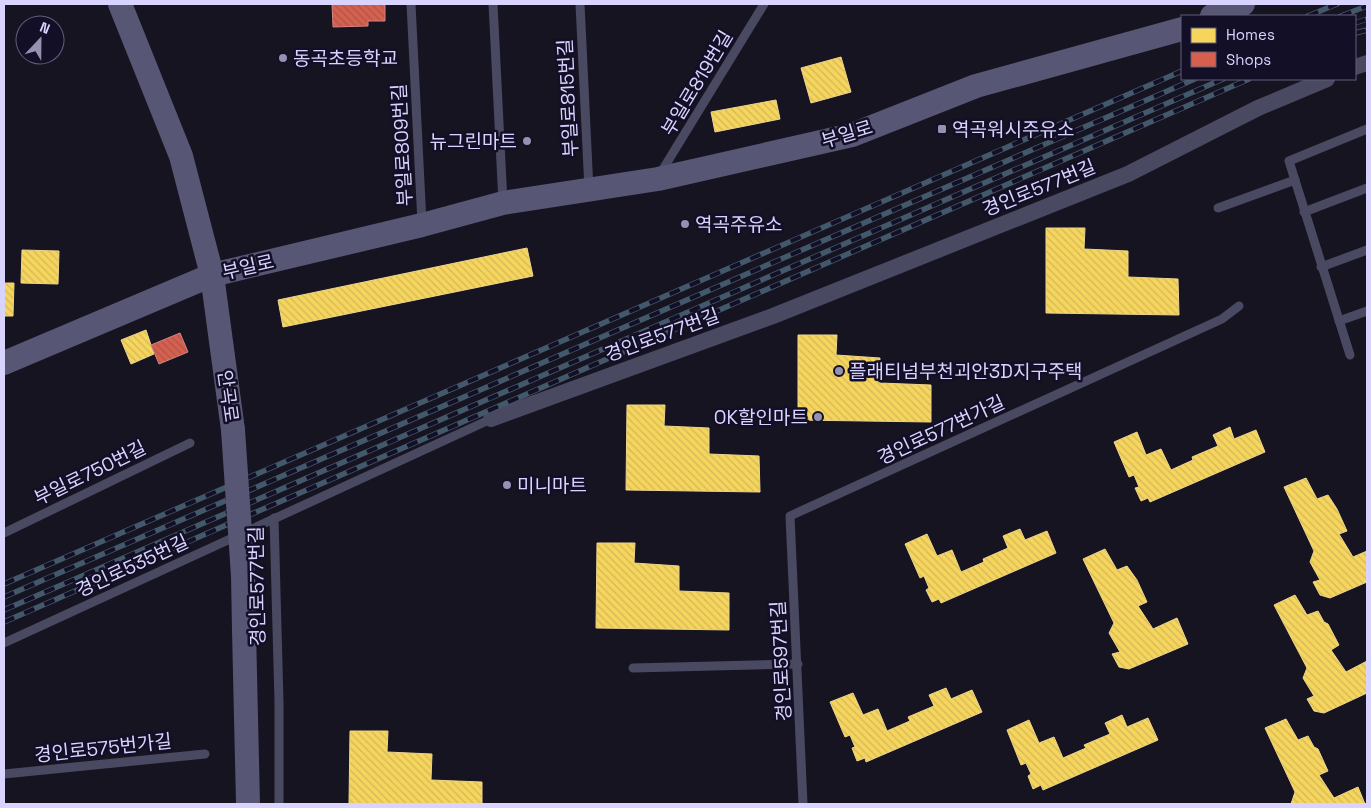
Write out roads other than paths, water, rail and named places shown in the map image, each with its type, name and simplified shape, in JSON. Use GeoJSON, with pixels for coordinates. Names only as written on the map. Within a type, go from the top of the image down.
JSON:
{"type":"FeatureCollection","features":[{"type":"Feature","properties":{"kind":"street","name":"안곡로"},"geometry":{"type":"LineString","coordinates":[[120,4],[181,156],[212,275],[233,430],[243,576],[248,804]]}},
{"type":"Feature","properties":{"kind":"street"},"geometry":{"type":"LineString","coordinates":[[1215,15],[1243,4]]}},
{"type":"Feature","properties":{"kind":"street","name":"부일로"},"geometry":{"type":"LineString","coordinates":[[4,363],[212,275],[422,225],[503,203],[658,179],[852,135],[976,86],[1181,29]]}},
{"type":"Feature","properties":{"kind":"street","name":"경인로577번길"},"geometry":{"type":"LineString","coordinates":[[491,419],[773,316],[1128,174],[1258,108],[1325,80]]}},
{"type":"Feature","properties":{"kind":"lane","name":"부일로809번길"},"geometry":{"type":"LineString","coordinates":[[411,4],[422,225]]}},
{"type":"Feature","properties":{"kind":"lane"},"geometry":{"type":"LineString","coordinates":[[493,4],[503,203]]}},
{"type":"Feature","properties":{"kind":"lane","name":"부일로815번길"},"geometry":{"type":"LineString","coordinates":[[580,4],[589,190]]}},
{"type":"Feature","properties":{"kind":"lane","name":"부일로819번길"},"geometry":{"type":"LineString","coordinates":[[658,179],[764,4]]}},
{"type":"Feature","properties":{"kind":"lane"},"geometry":{"type":"LineString","coordinates":[[1350,355],[1289,161],[1367,130]]}},
{"type":"Feature","properties":{"kind":"lane"},"geometry":{"type":"LineString","coordinates":[[1218,208],[1295,180]]}},
{"type":"Feature","properties":{"kind":"lane"},"geometry":{"type":"LineString","coordinates":[[1304,212],[1367,188]]}},
{"type":"Feature","properties":{"kind":"lane"},"geometry":{"type":"LineString","coordinates":[[1321,267],[1367,250]]}},
{"type":"Feature","properties":{"kind":"lane","name":"경인로577번가길"},"geometry":{"type":"LineString","coordinates":[[790,516],[1222,319],[1239,306]]}},
{"type":"Feature","properties":{"kind":"lane"},"geometry":{"type":"LineString","coordinates":[[1339,321],[1367,311]]}},
{"type":"Feature","properties":{"kind":"lane","name":"경인로577번길"},"geometry":{"type":"LineString","coordinates":[[279,804],[279,702],[274,518],[491,419]]}},
{"type":"Feature","properties":{"kind":"lane","name":"부일로750번길"},"geometry":{"type":"LineString","coordinates":[[4,533],[190,442]]}},
{"type":"Feature","properties":{"kind":"lane","name":"경인로597번길"},"geometry":{"type":"LineString","coordinates":[[790,516],[803,804]]}},
{"type":"Feature","properties":{"kind":"lane","name":"경인로535번길"},"geometry":{"type":"LineString","coordinates":[[4,643],[274,518]]}},
{"type":"Feature","properties":{"kind":"lane"},"geometry":{"type":"LineString","coordinates":[[633,668],[798,664]]}},
{"type":"Feature","properties":{"kind":"lane","name":"경인로575번가길"},"geometry":{"type":"LineString","coordinates":[[4,774],[205,754]]}},
{"type":"Feature","properties":{"kind":"railway"},"geometry":{"type":"LineString","coordinates":[[1310,15],[1337,4]]}},
{"type":"Feature","properties":{"kind":"railway"},"geometry":{"type":"LineString","coordinates":[[1344,15],[1367,6]]}},
{"type":"Feature","properties":{"kind":"railway"},"geometry":{"type":"LineString","coordinates":[[1356,23],[1367,19]]}},
{"type":"Feature","properties":{"kind":"railway"},"geometry":{"type":"LineString","coordinates":[[1356,33],[1367,30]]}},
{"type":"Feature","properties":{"kind":"railway"},"geometry":{"type":"LineString","coordinates":[[4,584],[1181,71]]}},
{"type":"Feature","properties":{"kind":"railway"},"geometry":{"type":"LineString","coordinates":[[4,597],[1193,80]]}},
{"type":"Feature","properties":{"kind":"railway"},"geometry":{"type":"LineString","coordinates":[[4,610],[1221,80]]}},
{"type":"Feature","properties":{"kind":"railway"},"geometry":{"type":"LineString","coordinates":[[4,622],[1247,80]]}},
{"type":"Feature","properties":{"kind":"place","name":"동곡초등학교"},"geometry":{"type":"Point","coordinates":[283,58]}},
{"type":"Feature","properties":{"kind":"place","name":"역곡워시주유소"},"geometry":{"type":"Point","coordinates":[942,129]}},
{"type":"Feature","properties":{"kind":"place","name":"뉴그린마트"},"geometry":{"type":"Point","coordinates":[527,141]}},
{"type":"Feature","properties":{"kind":"place","name":"역곡주유소"},"geometry":{"type":"Point","coordinates":[685,224]}},
{"type":"Feature","properties":{"kind":"place","name":"플래티넘부천괴안3D지구주택"},"geometry":{"type":"Point","coordinates":[839,371]}},
{"type":"Feature","properties":{"kind":"place","name":"OK할인마트"},"geometry":{"type":"Point","coordinates":[818,417]}},
{"type":"Feature","properties":{"kind":"place","name":"미니마트"},"geometry":{"type":"Point","coordinates":[507,485]}}]}
